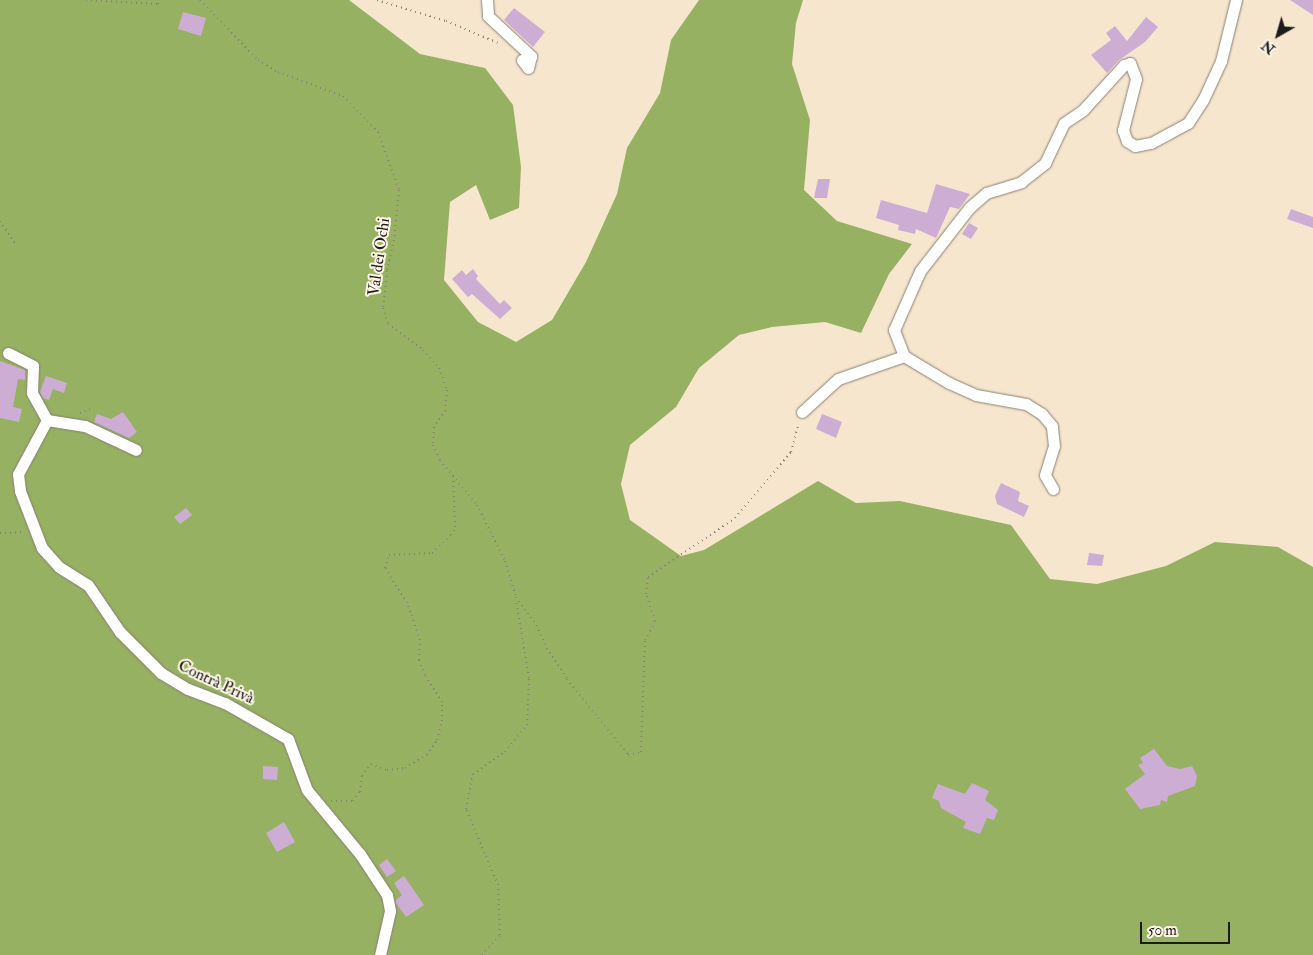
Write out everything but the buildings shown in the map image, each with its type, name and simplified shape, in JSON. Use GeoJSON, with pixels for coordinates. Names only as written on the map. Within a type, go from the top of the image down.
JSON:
{"type":"FeatureCollection","features":[{"type":"Feature","properties":{"kind":"street"},"geometry":{"type":"LineString","coordinates":[[486,0],[488,16],[531,56],[528,68],[522,60]]}},
{"type":"Feature","properties":{"kind":"street"},"geometry":{"type":"LineString","coordinates":[[1053,489],[1045,474],[1054,446],[1052,426],[1042,414],[1026,404],[976,395],[904,356],[894,330],[920,271],[969,208],[986,192],[1021,182],[1045,163],[1064,123],[1084,110],[1130,63],[1136,78],[1124,130],[1127,140],[1135,146],[1150,143],[1188,123],[1204,100],[1222,61],[1236,0]]}},
{"type":"Feature","properties":{"kind":"street"},"geometry":{"type":"LineString","coordinates":[[8,353],[33,366],[32,393],[47,420],[85,426],[136,450]]}},
{"type":"Feature","properties":{"kind":"street"},"geometry":{"type":"LineString","coordinates":[[802,412],[838,379],[904,356]]}},
{"type":"Feature","properties":{"kind":"street","name":"Contrà Privà"},"geometry":{"type":"LineString","coordinates":[[47,420],[18,474],[35,532],[49,558],[88,585],[120,632],[161,673],[188,690],[225,703],[288,739],[307,790],[360,854],[387,895],[390,911],[380,955]]}},
{"type":"Feature","properties":{"kind":"path"},"geometry":{"type":"LineString","coordinates":[[86,0],[158,4],[159,0]]}},
{"type":"Feature","properties":{"kind":"path","name":"Val dei Ochi"},"geometry":{"type":"LineString","coordinates":[[200,0],[258,60],[278,72],[343,96],[378,132],[398,190],[394,240],[387,271],[383,308],[388,324],[423,350],[439,368],[447,390],[445,410],[434,427],[433,445],[453,476],[481,513],[505,561],[516,598]]}},
{"type":"Feature","properties":{"kind":"path"},"geometry":{"type":"LineString","coordinates":[[377,0],[446,21],[506,47]]}},
{"type":"Feature","properties":{"kind":"path"},"geometry":{"type":"LineString","coordinates":[[0,221],[15,243]]}},
{"type":"Feature","properties":{"kind":"path"},"geometry":{"type":"LineString","coordinates":[[516,598],[534,621],[567,679],[588,706],[628,755],[641,752],[645,640],[655,621],[646,594],[648,577],[735,518],[791,452],[802,412]]}},
{"type":"Feature","properties":{"kind":"path"},"geometry":{"type":"LineString","coordinates":[[330,801],[353,801],[360,792],[362,776],[371,764],[387,770],[405,768],[427,755],[437,740],[442,721],[442,702],[422,668],[420,640],[407,603],[386,568],[389,555],[432,552],[451,535],[455,527],[453,476]]}},
{"type":"Feature","properties":{"kind":"path"},"geometry":{"type":"LineString","coordinates":[[0,533],[35,532]]}},
{"type":"Feature","properties":{"kind":"path"},"geometry":{"type":"LineString","coordinates":[[482,955],[500,935],[498,885],[466,809],[473,774],[506,752],[527,725],[529,678],[516,598]]}},
{"type":"Feature","properties":{"kind":"green space"},"geometry":{"type":"Polygon","coordinates":[[[0,0],[349,0],[420,54],[485,68],[513,105],[521,167],[519,208],[490,220],[476,185],[450,202],[444,280],[478,322],[516,342],[552,320],[586,262],[617,194],[627,148],[660,93],[671,40],[699,0],[803,0],[796,23],[792,64],[810,120],[804,190],[837,221],[912,244],[889,274],[861,333],[825,322],[772,327],[739,335],[699,368],[676,407],[630,445],[621,484],[630,520],[681,556],[704,550],[818,481],[856,503],[900,501],[1011,525],[1050,579],[1097,584],[1166,566],[1215,542],[1278,547],[1313,567],[1313,955],[0,955],[0,0]]]}}]}
